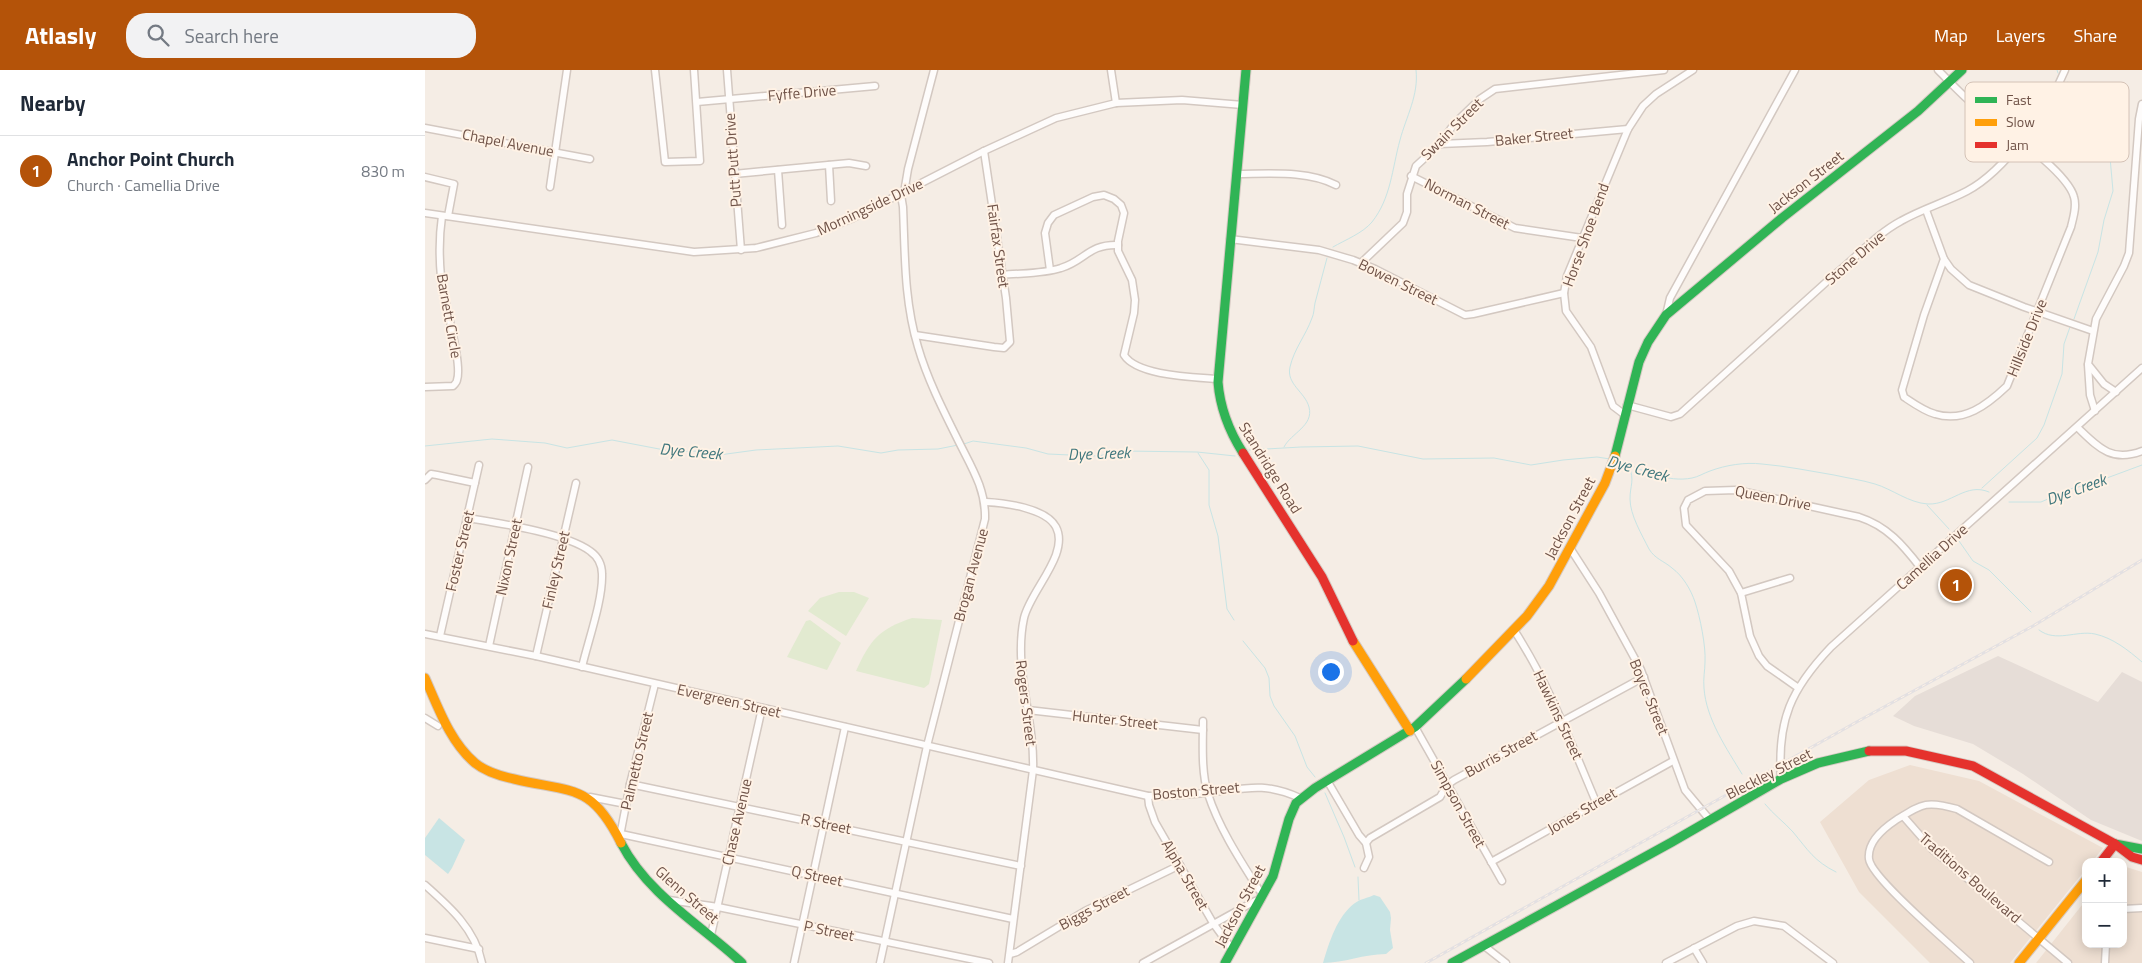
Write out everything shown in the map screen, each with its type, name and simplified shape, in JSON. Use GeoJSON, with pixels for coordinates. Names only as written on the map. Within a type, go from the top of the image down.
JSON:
{"type":"FeatureCollection","features":[{"type":"Feature","properties":{"kind":"street"},"geometry":{"type":"LineString","coordinates":[[550,187],[567,70]]}},
{"type":"Feature","properties":{"kind":"street"},"geometry":{"type":"LineString","coordinates":[[655,70],[665,162],[700,161],[697,102],[693,70]]}},
{"type":"Feature","properties":{"kind":"street","name":"Putt Putt Drive"},"geometry":{"type":"LineString","coordinates":[[727,70],[741,250]]}},
{"type":"Feature","properties":{"kind":"street","name":"Brogan Avenue"},"geometry":{"type":"LineString","coordinates":[[880,963],[927,746],[955,633],[978,555],[985,519],[986,502],[977,475],[937,397],[915,336],[906,293],[902,194],[934,70]]}},
{"type":"Feature","properties":{"kind":"street"},"geometry":{"type":"LineString","coordinates":[[1111,70],[1116,103]]}},
{"type":"Feature","properties":{"kind":"street","name":"Standridge Road"},"geometry":{"type":"LineString","coordinates":[[1246,70],[1217,379],[1220,407],[1227,425],[1322,577],[1352,640],[1412,729]]}},
{"type":"Feature","properties":{"kind":"street","name":"Swain Street"},"geometry":{"type":"LineString","coordinates":[[1361,263],[1403,223],[1407,212],[1407,194],[1411,176],[1416,166],[1440,144],[1454,124],[1480,99],[1495,89],[1664,70]]}},
{"type":"Feature","properties":{"kind":"street","name":"Horse Shoe Bend"},"geometry":{"type":"LineString","coordinates":[[1625,415],[1613,406],[1591,347],[1566,311],[1564,293],[1567,276],[1627,129],[1643,106],[1656,94],[1691,70]]}},
{"type":"Feature","properties":{"kind":"street"},"geometry":{"type":"LineString","coordinates":[[1666,315],[1670,298],[1795,70]]}},
{"type":"Feature","properties":{"kind":"street","name":"Hillside Drive"},"geometry":{"type":"LineString","coordinates":[[1938,70],[1965,97]]}},
{"type":"Feature","properties":{"kind":"street","name":"Jackson Street"},"geometry":{"type":"LineString","coordinates":[[1225,963],[1263,897],[1278,863],[1292,809],[1300,798],[1412,729],[1452,694],[1514,630],[1540,599],[1570,548],[1611,470],[1639,362],[1648,342],[1666,315],[1782,218],[1918,111],[1962,70]]}},
{"type":"Feature","properties":{"kind":"street","name":"Stone Drive"},"geometry":{"type":"LineString","coordinates":[[2060,82],[2065,70]]}},
{"type":"Feature","properties":{"kind":"street","name":"Fyffe Drive"},"geometry":{"type":"LineString","coordinates":[[697,102],[875,86]]}},
{"type":"Feature","properties":{"kind":"street","name":"Morningside Drive"},"geometry":{"type":"LineString","coordinates":[[425,213],[694,252],[741,250],[816,233],[853,218],[984,151],[1055,118],[1116,103],[1182,100],[1243,105]]}},
{"type":"Feature","properties":{"kind":"street"},"geometry":{"type":"LineString","coordinates":[[2095,411],[2090,395],[2088,364],[2097,319],[2125,266],[2129,253],[2139,175],[2139,118],[2142,104]]}},
{"type":"Feature","properties":{"kind":"street","name":"Chapel Avenue"},"geometry":{"type":"LineString","coordinates":[[425,128],[590,159]]}},
{"type":"Feature","properties":{"kind":"street","name":"Baker Street"},"geometry":{"type":"LineString","coordinates":[[1440,144],[1487,142],[1627,129]]}},
{"type":"Feature","properties":{"kind":"street","name":"Fairfax Street"},"geometry":{"type":"LineString","coordinates":[[915,336],[1004,348],[1010,342],[984,151]]}},
{"type":"Feature","properties":{"kind":"street","name":"Stone Drive"},"geometry":{"type":"LineString","coordinates":[[1627,405],[1671,418],[1680,414],[1855,258],[1879,234],[1902,220],[1969,190],[2002,162]]}},
{"type":"Feature","properties":{"kind":"street","name":"Hillside Drive"},"geometry":{"type":"LineString","coordinates":[[1944,259],[1924,315],[1901,390],[1903,397],[1933,414],[1949,417],[1965,416],[1997,396],[2007,386],[2071,227],[2074,213],[2074,198],[2069,185],[2046,162]]}},
{"type":"Feature","properties":{"kind":"street"},"geometry":{"type":"LineString","coordinates":[[734,174],[849,163],[866,166]]}},
{"type":"Feature","properties":{"kind":"street"},"geometry":{"type":"LineString","coordinates":[[829,165],[831,201]]}},
{"type":"Feature","properties":{"kind":"street"},"geometry":{"type":"LineString","coordinates":[[778,170],[782,225]]}},
{"type":"Feature","properties":{"kind":"street"},"geometry":{"type":"LineString","coordinates":[[1236,174],[1302,175],[1329,181],[1336,185]]}},
{"type":"Feature","properties":{"kind":"street","name":"Norman Street"},"geometry":{"type":"LineString","coordinates":[[1411,176],[1515,228],[1582,238]]}},
{"type":"Feature","properties":{"kind":"street"},"geometry":{"type":"LineString","coordinates":[[425,177],[454,184],[445,216]]}},
{"type":"Feature","properties":{"kind":"street"},"geometry":{"type":"LineString","coordinates":[[1050,270],[1045,233],[1048,223],[1054,215],[1093,196],[1104,194],[1114,199],[1121,205],[1124,213],[1118,244],[1122,262],[1132,280],[1135,300],[1124,355],[1127,360],[1157,372],[1217,379]]}},
{"type":"Feature","properties":{"kind":"street"},"geometry":{"type":"LineString","coordinates":[[1926,210],[1931,228],[1944,259],[1951,269],[1969,285],[2093,332]]}},
{"type":"Feature","properties":{"kind":"street","name":"Barnett Circle"},"geometry":{"type":"LineString","coordinates":[[425,387],[453,386],[457,381],[458,373],[453,336],[441,279],[439,253],[445,216]]}},
{"type":"Feature","properties":{"kind":"street","name":"Bowen Street"},"geometry":{"type":"LineString","coordinates":[[1230,239],[1319,250],[1361,263],[1465,314],[1473,314],[1564,293]]}},
{"type":"Feature","properties":{"kind":"street"},"geometry":{"type":"LineString","coordinates":[[1002,275],[1050,270],[1068,265],[1095,248],[1107,244],[1118,244]]}},
{"type":"Feature","properties":{"kind":"street"},"geometry":{"type":"LineString","coordinates":[[2088,364],[2104,384],[2116,392]]}},
{"type":"Feature","properties":{"kind":"street","name":"Camellia Drive"},"geometry":{"type":"LineString","coordinates":[[1781,779],[1781,740],[1787,712],[1797,687],[1815,663],[2142,368]]}},
{"type":"Feature","properties":{"kind":"street"},"geometry":{"type":"LineString","coordinates":[[2077,427],[2104,451],[2115,455],[2133,455],[2142,451]]}},
{"type":"Feature","properties":{"kind":"street","name":"Foster Street"},"geometry":{"type":"LineString","coordinates":[[441,636],[479,465]]}},
{"type":"Feature","properties":{"kind":"street","name":"Nixon Street"},"geometry":{"type":"LineString","coordinates":[[489,646],[528,467]]}},
{"type":"Feature","properties":{"kind":"street"},"geometry":{"type":"LineString","coordinates":[[425,480],[431,474],[475,484]]}},
{"type":"Feature","properties":{"kind":"street","name":"Finley Street"},"geometry":{"type":"LineString","coordinates":[[536,656],[575,483]]}},
{"type":"Feature","properties":{"kind":"street","name":"Queen Drive"},"geometry":{"type":"LineString","coordinates":[[1797,687],[1767,666],[1753,647],[1741,593],[1729,572],[1686,525],[1684,508],[1688,500],[1705,491],[1736,490],[1859,516],[1876,523],[1893,536],[1920,567]]}},
{"type":"Feature","properties":{"kind":"street","name":"Rogers Street"},"geometry":{"type":"LineString","coordinates":[[986,502],[1005,503],[1027,509],[1046,518],[1055,526],[1060,540],[1056,555],[1024,615],[1020,659],[1028,710],[1033,770],[1008,963]]}},
{"type":"Feature","properties":{"kind":"street"},"geometry":{"type":"LineString","coordinates":[[468,518],[563,538],[589,550],[600,563],[602,574],[598,600],[581,667]]}},
{"type":"Feature","properties":{"kind":"street","name":"Boyce Street"},"geometry":{"type":"LineString","coordinates":[[1570,548],[1599,593],[1644,677],[1685,790],[1711,820]]}},
{"type":"Feature","properties":{"kind":"street"},"geometry":{"type":"LineString","coordinates":[[1741,593],[1790,578]]}},
{"type":"Feature","properties":{"kind":"street","name":"Hawkins Street"},"geometry":{"type":"LineString","coordinates":[[1514,630],[1530,655],[1562,720],[1596,802]]}},
{"type":"Feature","properties":{"kind":"street","name":"Evergreen Street"},"geometry":{"type":"LineString","coordinates":[[425,634],[536,656],[1033,770]]}},
{"type":"Feature","properties":{"kind":"street","name":"Burris Street"},"geometry":{"type":"LineString","coordinates":[[1366,843],[1370,838],[1440,797],[1447,785],[1562,720],[1644,677]]}},
{"type":"Feature","properties":{"kind":"street","name":"Glenn Street"},"geometry":{"type":"LineString","coordinates":[[425,678],[459,744],[473,761],[487,771],[584,796],[626,804]]}},
{"type":"Feature","properties":{"kind":"street","name":"Palmetto Street"},"geometry":{"type":"LineString","coordinates":[[620,836],[630,784],[655,684]]}},
{"type":"Feature","properties":{"kind":"street","name":"Chase Avenue"},"geometry":{"type":"LineString","coordinates":[[711,935],[762,708]]}},
{"type":"Feature","properties":{"kind":"street","name":"Hunter Street"},"geometry":{"type":"LineString","coordinates":[[1028,710],[1203,730]]}},
{"type":"Feature","properties":{"kind":"street"},"geometry":{"type":"LineString","coordinates":[[425,718],[438,726]]}},
{"type":"Feature","properties":{"kind":"street"},"geometry":{"type":"LineString","coordinates":[[1143,963],[1263,897],[1234,848],[1208,793],[1204,761],[1203,721]]}},
{"type":"Feature","properties":{"kind":"street"},"geometry":{"type":"LineString","coordinates":[[795,963],[812,875],[845,727]]}},
{"type":"Feature","properties":{"kind":"street","name":"Simpson Street"},"geometry":{"type":"LineString","coordinates":[[1412,729],[1447,785],[1502,881]]}},
{"type":"Feature","properties":{"kind":"street","name":"Bleckley Street"},"geometry":{"type":"LineString","coordinates":[[1452,963],[1711,820],[1781,779],[1818,763],[1863,751],[1906,751],[1973,766],[2115,844],[2132,857],[2142,860]]}},
{"type":"Feature","properties":{"kind":"street","name":"Jones Street"},"geometry":{"type":"LineString","coordinates":[[1491,862],[1673,760]]}},
{"type":"Feature","properties":{"kind":"street","name":"Boston Street"},"geometry":{"type":"LineString","coordinates":[[1033,770],[1148,796],[1208,793],[1259,786],[1276,789],[1300,798]]}},
{"type":"Feature","properties":{"kind":"street"},"geometry":{"type":"LineString","coordinates":[[1327,782],[1359,835],[1366,843],[1369,856],[1364,868]]}},
{"type":"Feature","properties":{"kind":"street","name":"R Street"},"geometry":{"type":"LineString","coordinates":[[630,784],[1021,866]]}},
{"type":"Feature","properties":{"kind":"street","name":"Glenn Street"},"geometry":{"type":"LineString","coordinates":[[584,796],[594,802],[604,813],[620,836],[639,871],[669,900],[742,963]]}},
{"type":"Feature","properties":{"kind":"street","name":"Alpha Street"},"geometry":{"type":"LineString","coordinates":[[1148,796],[1155,822],[1213,923],[1233,949]]}},
{"type":"Feature","properties":{"kind":"street"},"geometry":{"type":"LineString","coordinates":[[1970,963],[1871,868],[1869,851],[1884,828],[1927,804],[1940,804],[1957,809],[2049,862]]}},
{"type":"Feature","properties":{"kind":"street","name":"Traditions Boulevard"},"geometry":{"type":"LineString","coordinates":[[1903,816],[1932,849],[2068,963]]}},
{"type":"Feature","properties":{"kind":"street","name":"Q Street"},"geometry":{"type":"LineString","coordinates":[[620,836],[729,856],[1013,919]]}},
{"type":"Feature","properties":{"kind":"street"},"geometry":{"type":"LineString","coordinates":[[2104,858],[2115,844]]}},
{"type":"Feature","properties":{"kind":"street","name":"Bleckley Street"},"geometry":{"type":"LineString","coordinates":[[2115,844],[2142,849]]}},
{"type":"Feature","properties":{"kind":"street","name":"Biggs Street"},"geometry":{"type":"LineString","coordinates":[[1010,954],[1017,952],[1115,894],[1180,865]]}},
{"type":"Feature","properties":{"kind":"street"},"geometry":{"type":"LineString","coordinates":[[425,885],[470,931],[479,949],[482,963]]}},
{"type":"Feature","properties":{"kind":"street"},"geometry":{"type":"LineString","coordinates":[[2019,963],[2082,885]]}},
{"type":"Feature","properties":{"kind":"street","name":"P Street"},"geometry":{"type":"LineString","coordinates":[[669,900],[718,907],[989,963]]}},
{"type":"Feature","properties":{"kind":"street"},"geometry":{"type":"LineString","coordinates":[[2127,909],[2142,908]]}},
{"type":"Feature","properties":{"kind":"street"},"geometry":{"type":"LineString","coordinates":[[1666,963],[1737,926],[1754,922],[1783,926],[1833,963]]}},
{"type":"Feature","properties":{"kind":"street"},"geometry":{"type":"LineString","coordinates":[[425,938],[479,949]]}},
{"type":"Feature","properties":{"kind":"street"},"geometry":{"type":"LineString","coordinates":[[1483,945],[1506,963]]}},
{"type":"Feature","properties":{"kind":"street"},"geometry":{"type":"LineString","coordinates":[[1694,948],[1703,963]]}},
{"type":"Feature","properties":{"kind":"street"},"geometry":{"type":"LineString","coordinates":[[2105,963],[2107,948]]}},
{"type":"Feature","properties":{"kind":"shaded area"},"geometry":{"type":"Polygon","coordinates":[[[1998,656],[2098,702],[2122,672],[2142,682],[2142,841],[2091,820],[2023,774],[1973,744],[1914,726],[1893,716],[1915,696],[1998,656]]]}},
{"type":"Feature","properties":{"kind":"shaded area"},"geometry":{"type":"Polygon","coordinates":[[[1910,765],[1979,781],[2103,848],[2095,858],[2082,858],[2082,874],[2010,963],[1930,963],[1859,892],[1820,822],[1869,780],[1910,765]]]}},
{"type":"Feature","properties":{"kind":"shaded area"},"geometry":{"type":"Polygon","coordinates":[[[2127,867],[2142,872],[2142,963],[2036,963],[2082,905],[2082,948],[2127,948],[2127,867]]]}},
{"type":"Feature","properties":{"kind":"green space"},"geometry":{"type":"Polygon","coordinates":[[[839,592],[854,592],[869,598],[846,636],[808,611],[820,598],[839,592]]]}},
{"type":"Feature","properties":{"kind":"green space"},"geometry":{"type":"Polygon","coordinates":[[[912,618],[942,620],[929,684],[924,688],[856,671],[866,651],[883,631],[912,618]]]}},
{"type":"Feature","properties":{"kind":"green space"},"geometry":{"type":"Polygon","coordinates":[[[810,620],[841,643],[827,670],[787,657],[806,621],[810,620]]]}},
{"type":"Feature","properties":{"kind":"water"},"geometry":{"type":"Polygon","coordinates":[[[439,818],[465,840],[448,874],[425,855],[425,838],[439,818]]]}},
{"type":"Feature","properties":{"kind":"water"},"geometry":{"type":"Polygon","coordinates":[[[1374,895],[1380,897],[1390,912],[1393,948],[1386,954],[1323,963],[1335,930],[1343,915],[1357,902],[1374,895]]]}},
{"type":"Feature","properties":{"kind":"waterway"},"geometry":{"type":"LineString","coordinates":[[1333,247],[1368,226],[1383,203],[1414,97],[1416,70]]}},
{"type":"Feature","properties":{"kind":"waterway"},"geometry":{"type":"LineString","coordinates":[[2074,319],[2098,252],[2104,220],[2113,191],[2110,162]]}},
{"type":"Feature","properties":{"kind":"waterway"},"geometry":{"type":"LineString","coordinates":[[1284,447],[1305,424],[1310,414],[1307,402],[1293,383],[1290,367],[1294,354],[1313,316],[1327,258]]}},
{"type":"Feature","properties":{"kind":"waterway"},"geometry":{"type":"LineString","coordinates":[[1982,488],[2037,438],[2044,425],[2062,374],[2064,344],[2070,327]]}},
{"type":"Feature","properties":{"kind":"waterway","name":"Dye Creek"},"geometry":{"type":"LineString","coordinates":[[425,446],[492,439],[545,443],[567,448],[612,440],[675,452],[694,451],[719,455],[756,450],[838,446],[881,453],[898,450],[938,449],[958,445]]}},
{"type":"Feature","properties":{"kind":"waterway","name":"Dye Creek"},"geometry":{"type":"LineString","coordinates":[[964,444],[973,441],[1026,448],[1048,454],[1070,455],[1098,456],[1123,451],[1197,452],[1235,456]]}},
{"type":"Feature","properties":{"kind":"waterway","name":"Dye Creek"},"geometry":{"type":"LineString","coordinates":[[1249,450],[1358,446],[1423,459],[1494,458],[1531,465],[1597,457],[1610,459]]}},
{"type":"Feature","properties":{"kind":"waterway"},"geometry":{"type":"LineString","coordinates":[[1198,453],[1209,470],[1209,505],[1218,536],[1227,609],[1234,620]]}},
{"type":"Feature","properties":{"kind":"waterway","name":"Dye Creek"},"geometry":{"type":"LineString","coordinates":[[1619,460],[1654,475],[1673,479],[1694,477],[1736,464],[1756,463],[1780,466],[1870,483],[1881,486],[1907,499],[1928,504],[1944,501],[1973,490],[1989,492]]}},
{"type":"Feature","properties":{"kind":"waterway","name":"Dye Creek"},"geometry":{"type":"LineString","coordinates":[[2009,502],[2041,502],[2073,488],[2088,485],[2142,465]]}},
{"type":"Feature","properties":{"kind":"waterway"},"geometry":{"type":"LineString","coordinates":[[1629,466],[1632,479],[1631,505],[1640,531],[1651,552],[1676,571],[1683,579],[1695,602],[1704,640],[1704,685],[1709,711],[1718,733],[1742,774]]}},
{"type":"Feature","properties":{"kind":"waterway"},"geometry":{"type":"LineString","coordinates":[[1927,505],[1949,529]]}},
{"type":"Feature","properties":{"kind":"waterway"},"geometry":{"type":"LineString","coordinates":[[1959,541],[1973,561],[1989,570],[2031,612]]}},
{"type":"Feature","properties":{"kind":"waterway"},"geometry":{"type":"LineString","coordinates":[[2039,630],[2052,636],[2088,633],[2102,636],[2120,645],[2142,662]]}},
{"type":"Feature","properties":{"kind":"waterway"},"geometry":{"type":"LineString","coordinates":[[1243,641],[1265,668],[1269,678],[1270,696],[1274,706],[1295,736],[1307,767],[1315,777]]}},
{"type":"Feature","properties":{"kind":"waterway"},"geometry":{"type":"LineString","coordinates":[[1325,793],[1355,867]]}},
{"type":"Feature","properties":{"kind":"waterway"},"geometry":{"type":"LineString","coordinates":[[1765,804],[1793,832],[1807,850],[1828,868],[1836,872]]}},
{"type":"Feature","properties":{"kind":"waterway"},"geometry":{"type":"LineString","coordinates":[[1358,877],[1359,900]]}},
{"type":"Feature","properties":{"kind":"railway"},"geometry":{"type":"LineString","coordinates":[[1426,963],[1862,719],[2033,626],[2142,560]]}},
{"type":"Feature","properties":{"kind":"traffic: fast"},"geometry":{"type":"LineString","coordinates":[[1243,453],[1226,419],[1218,382],[1246,70]]}},
{"type":"Feature","properties":{"kind":"traffic: fast"},"geometry":{"type":"LineString","coordinates":[[1615,456],[1639,362],[1648,342],[1666,315],[1782,218],[1918,111],[1962,70]]}},
{"type":"Feature","properties":{"kind":"traffic: fast"},"geometry":{"type":"LineString","coordinates":[[1225,963],[1273,876],[1289,819],[1296,803],[1315,788],[1415,727],[1466,679]]}},
{"type":"Feature","properties":{"kind":"traffic: fast"},"geometry":{"type":"LineString","coordinates":[[1452,963],[1672,842],[1781,779],[1818,763],[1869,751]]}},
{"type":"Feature","properties":{"kind":"traffic: fast"},"geometry":{"type":"LineString","coordinates":[[621,843],[632,862],[660,894],[742,963]]}},
{"type":"Feature","properties":{"kind":"traffic: fast"},"geometry":{"type":"LineString","coordinates":[[2115,844],[2142,849]]}},
{"type":"Feature","properties":{"kind":"traffic: slow"},"geometry":{"type":"LineString","coordinates":[[1466,679],[1527,616],[1549,586],[1605,483],[1615,456]]}},
{"type":"Feature","properties":{"kind":"traffic: slow"},"geometry":{"type":"LineString","coordinates":[[1353,641],[1410,731]]}},
{"type":"Feature","properties":{"kind":"traffic: slow"},"geometry":{"type":"LineString","coordinates":[[425,678],[452,735],[466,755],[475,763],[498,775],[566,790],[590,800],[600,810],[621,843]]}},
{"type":"Feature","properties":{"kind":"traffic: slow"},"geometry":{"type":"LineString","coordinates":[[2019,963],[2082,885]]}},
{"type":"Feature","properties":{"kind":"traffic: jam"},"geometry":{"type":"LineString","coordinates":[[1243,453],[1322,577],[1353,641]]}},
{"type":"Feature","properties":{"kind":"traffic: jam"},"geometry":{"type":"LineString","coordinates":[[1869,751],[1906,751],[1973,766],[2115,844],[2132,857],[2142,860]]}},
{"type":"Feature","properties":{"kind":"traffic: jam"},"geometry":{"type":"LineString","coordinates":[[2104,858],[2115,844]]}},
{"type":"Feature","properties":{"kind":"place","name":"Anchor Point Church"},"geometry":{"type":"Point","coordinates":[1956,585]}}]}
